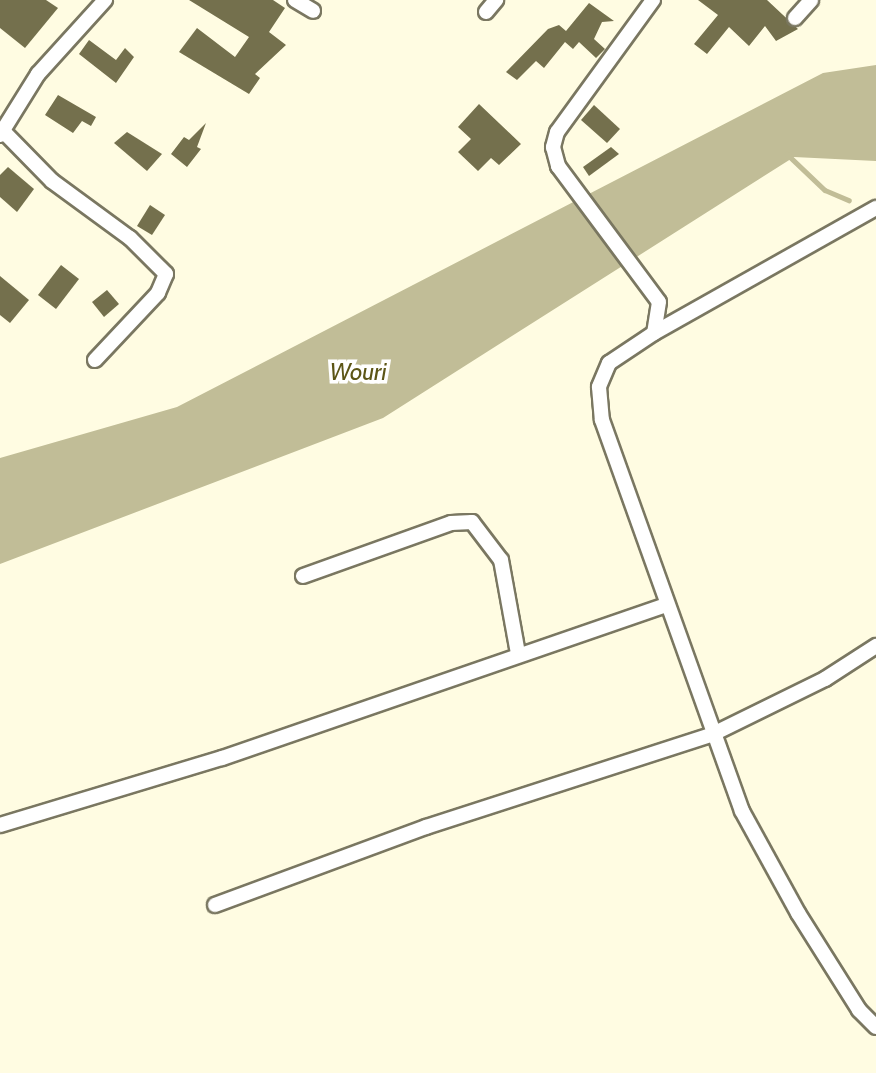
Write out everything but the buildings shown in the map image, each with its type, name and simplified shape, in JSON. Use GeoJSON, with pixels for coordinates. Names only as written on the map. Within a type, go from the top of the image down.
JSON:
{"type":"FeatureCollection","features":[{"type":"Feature","properties":{"kind":"street"},"geometry":{"type":"LineString","coordinates":[[95,360],[158,293],[166,274],[130,239],[52,181],[1,133],[38,74],[105,0]]}},
{"type":"Feature","properties":{"kind":"street"},"geometry":{"type":"LineString","coordinates":[[295,0],[313,10]]}},
{"type":"Feature","properties":{"kind":"street"},"geometry":{"type":"LineString","coordinates":[[486,12],[496,0]]}},
{"type":"Feature","properties":{"kind":"street"},"geometry":{"type":"LineString","coordinates":[[653,0],[557,132],[553,147],[558,166],[653,289],[660,319],[654,333]]}},
{"type":"Feature","properties":{"kind":"street"},"geometry":{"type":"LineString","coordinates":[[795,18],[811,0]]}},
{"type":"Feature","properties":{"kind":"street"},"geometry":{"type":"LineString","coordinates":[[876,208],[654,333],[608,363],[599,387],[602,420],[711,735],[743,811],[798,913],[859,1010],[876,1027]]}},
{"type":"Feature","properties":{"kind":"street"},"geometry":{"type":"LineString","coordinates":[[303,576],[451,523],[472,522],[501,561],[518,654]]}},
{"type":"Feature","properties":{"kind":"street"},"geometry":{"type":"LineString","coordinates":[[0,825],[222,758],[666,605]]}},
{"type":"Feature","properties":{"kind":"street"},"geometry":{"type":"LineString","coordinates":[[215,905],[426,827],[711,735],[825,679],[876,646]]}},
{"type":"Feature","properties":{"kind":"water","name":"Wouri"},"geometry":{"type":"Polygon","coordinates":[[[876,65],[876,161],[794,157],[383,418],[0,564],[0,458],[177,407],[823,73],[876,65]]]}},
{"type":"Feature","properties":{"kind":"waterway"},"geometry":{"type":"LineString","coordinates":[[787,154],[825,190],[849,200]]}}]}
